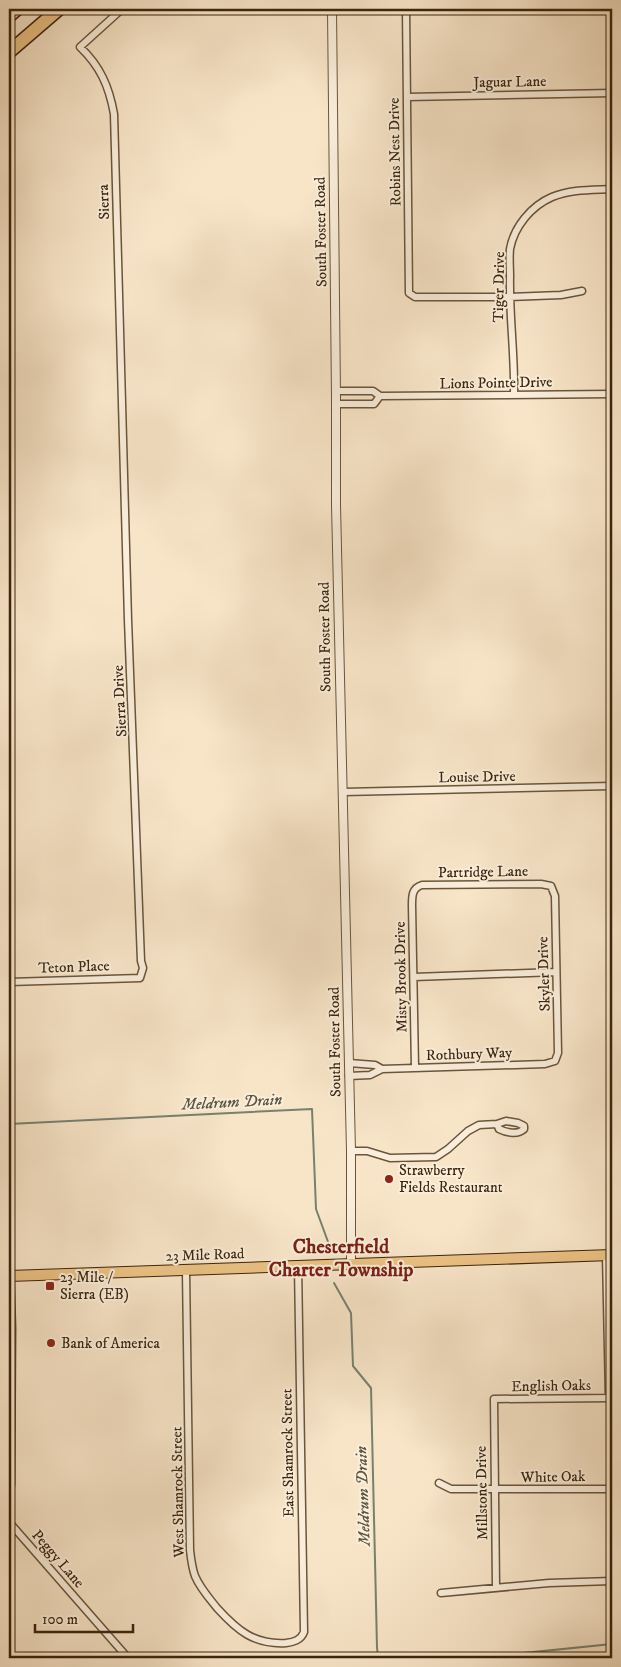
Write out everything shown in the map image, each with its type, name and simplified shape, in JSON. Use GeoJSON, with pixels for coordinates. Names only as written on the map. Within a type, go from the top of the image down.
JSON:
{"type":"FeatureCollection","features":[{"type":"Feature","properties":{"kind":"highway"},"geometry":{"type":"LineString","coordinates":[[9,16],[17,9]]}},
{"type":"Feature","properties":{"kind":"highway"},"geometry":{"type":"LineString","coordinates":[[9,52],[59,9]]}},
{"type":"Feature","properties":{"kind":"main road","name":"23 Mile Road"},"geometry":{"type":"LineString","coordinates":[[10,1276],[609,1255]]}},
{"type":"Feature","properties":{"kind":"street","name":"Sierra"},"geometry":{"type":"LineString","coordinates":[[122,9],[80,47],[88,54],[102,73],[110,94],[114,114],[123,423]]}},
{"type":"Feature","properties":{"kind":"street","name":"South Foster Road"},"geometry":{"type":"LineString","coordinates":[[332,9],[336,505],[351,1150],[351,1264]]}},
{"type":"Feature","properties":{"kind":"street","name":"Robins Nest Drive"},"geometry":{"type":"LineString","coordinates":[[406,9],[410,295],[415,297],[509,297]]}},
{"type":"Feature","properties":{"kind":"street","name":"Jaguar Lane"},"geometry":{"type":"LineString","coordinates":[[407,96],[612,94]]}},
{"type":"Feature","properties":{"kind":"street","name":"Tiger Drive"},"geometry":{"type":"LineString","coordinates":[[514,395],[514,362],[509,297],[510,250],[516,231],[524,219],[544,201],[580,190],[612,189]]}},
{"type":"Feature","properties":{"kind":"street"},"geometry":{"type":"LineString","coordinates":[[509,297],[582,291]]}},
{"type":"Feature","properties":{"kind":"street"},"geometry":{"type":"LineString","coordinates":[[336,391],[373,391],[380,396],[374,404],[336,404]]}},
{"type":"Feature","properties":{"kind":"street","name":"Lions Pointe Drive"},"geometry":{"type":"LineString","coordinates":[[380,396],[612,394]]}},
{"type":"Feature","properties":{"kind":"street","name":"Sierra Drive"},"geometry":{"type":"LineString","coordinates":[[123,423],[128,620],[141,961],[143,968],[140,978]]}},
{"type":"Feature","properties":{"kind":"street","name":"Louise Drive"},"geometry":{"type":"LineString","coordinates":[[343,792],[612,786]]}},
{"type":"Feature","properties":{"kind":"street","name":"Partridge Lane"},"geometry":{"type":"LineString","coordinates":[[416,888],[422,885],[541,884],[551,886]]}},
{"type":"Feature","properties":{"kind":"street","name":"Skyler Drive"},"geometry":{"type":"LineString","coordinates":[[551,886],[555,896],[558,1053],[555,1061]]}},
{"type":"Feature","properties":{"kind":"street","name":"Misty Brook Drive"},"geometry":{"type":"LineString","coordinates":[[415,1068],[412,905],[413,892],[416,888]]}},
{"type":"Feature","properties":{"kind":"street"},"geometry":{"type":"LineString","coordinates":[[414,977],[556,972]]}},
{"type":"Feature","properties":{"kind":"street","name":"Teton Place"},"geometry":{"type":"LineString","coordinates":[[9,982],[140,978]]}},
{"type":"Feature","properties":{"kind":"street","name":"Rothbury Way"},"geometry":{"type":"LineString","coordinates":[[349,1076],[370,1075],[382,1069],[545,1064],[555,1061]]}},
{"type":"Feature","properties":{"kind":"street","name":"Rothbury Way"},"geometry":{"type":"LineString","coordinates":[[348,1063],[375,1065],[382,1069]]}},
{"type":"Feature","properties":{"kind":"street"},"geometry":{"type":"LineString","coordinates":[[351,1150],[367,1151],[390,1158],[436,1156],[448,1150],[474,1127],[506,1121],[524,1126],[522,1131],[513,1133],[503,1131],[497,1124]]}},
{"type":"Feature","properties":{"kind":"street"},"geometry":{"type":"LineString","coordinates":[[9,1232],[11,1476],[9,1500]]}},
{"type":"Feature","properties":{"kind":"street","name":"English Oaks"},"geometry":{"type":"LineString","coordinates":[[494,1399],[611,1398],[609,1255]]}},
{"type":"Feature","properties":{"kind":"street","name":"East Shamrock Street"},"geometry":{"type":"LineString","coordinates":[[298,1266],[304,1628],[301,1638]]}},
{"type":"Feature","properties":{"kind":"street","name":"West Shamrock Street"},"geometry":{"type":"LineString","coordinates":[[186,1271],[190,1550],[194,1574],[207,1596],[241,1632],[270,1643],[287,1642],[301,1638]]}},
{"type":"Feature","properties":{"kind":"street","name":"Millstone Drive"},"geometry":{"type":"LineString","coordinates":[[494,1399],[496,1587]]}},
{"type":"Feature","properties":{"kind":"street","name":"White Oak"},"geometry":{"type":"LineString","coordinates":[[439,1482],[451,1490],[612,1488]]}},
{"type":"Feature","properties":{"kind":"street","name":"Peggy Lane"},"geometry":{"type":"LineString","coordinates":[[9,1522],[128,1658]]}},
{"type":"Feature","properties":{"kind":"street"},"geometry":{"type":"LineString","coordinates":[[442,1593],[549,1583],[612,1581]]}},
{"type":"Feature","properties":{"kind":"waterway","name":"Meldrum Drain"},"geometry":{"type":"LineString","coordinates":[[9,1124],[312,1109],[316,1209],[331,1250]]}},
{"type":"Feature","properties":{"kind":"waterway","name":"Meldrum Drain"},"geometry":{"type":"LineString","coordinates":[[334,1283],[351,1313],[353,1366],[371,1388],[378,1658]]}},
{"type":"Feature","properties":{"kind":"waterway","name":"Meldrum Drain"},"geometry":{"type":"LineString","coordinates":[[475,1658],[612,1644]]}},
{"type":"Feature","properties":{"kind":"place","name":"Strawberry Fields Restaurant"},"geometry":{"type":"Point","coordinates":[389,1179]}},
{"type":"Feature","properties":{"kind":"place","name":"23 Mile / Sierra (EB)"},"geometry":{"type":"Point","coordinates":[50,1286]}},
{"type":"Feature","properties":{"kind":"place","name":"Bank of America"},"geometry":{"type":"Point","coordinates":[51,1343]}},
{"type":"Feature","properties":{"kind":"district","name":"Chesterfield Charter Township"},"geometry":{"type":"Point","coordinates":[341,1258]}}]}
